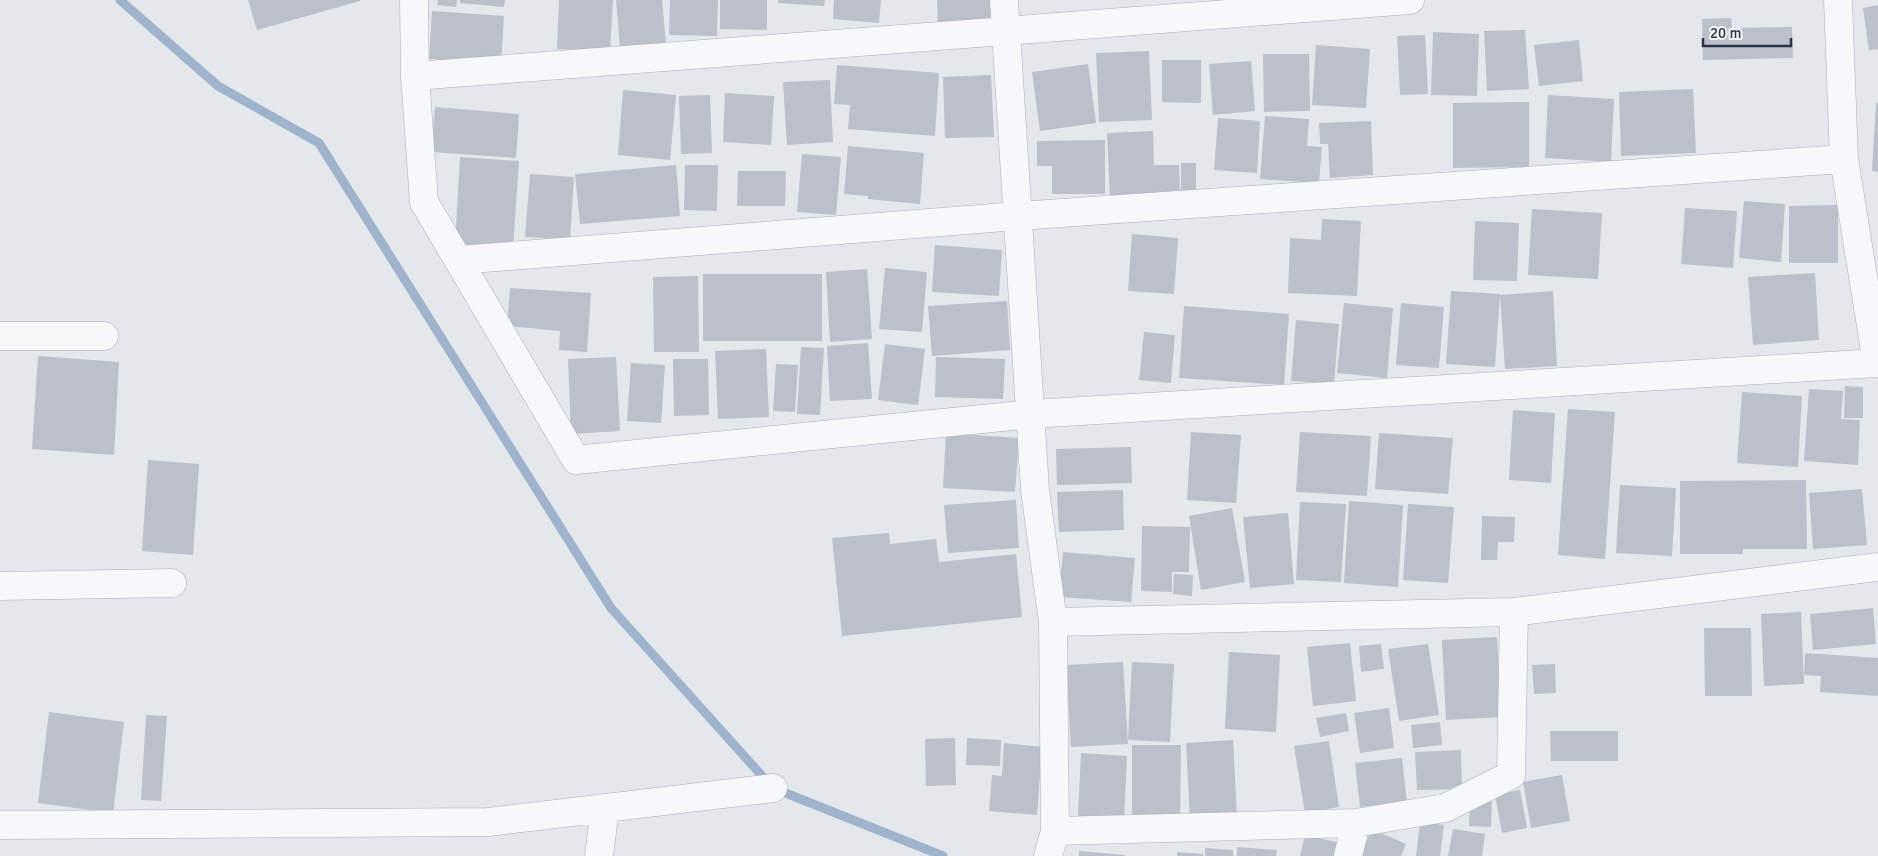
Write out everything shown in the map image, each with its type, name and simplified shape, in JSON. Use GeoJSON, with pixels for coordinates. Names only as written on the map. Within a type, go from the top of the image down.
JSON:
{"type":"FeatureCollection","features":[{"type":"Feature","properties":{"kind":"street"},"geometry":{"type":"LineString","coordinates":[[414,0],[415,76],[424,202],[576,460],[1031,414],[1878,366],[1844,159],[1838,0]]}},
{"type":"Feature","properties":{"kind":"street"},"geometry":{"type":"LineString","coordinates":[[1004,0],[1035,490],[1054,622],[1052,843],[1356,824],[1445,808],[1511,775],[1514,612]]}},
{"type":"Feature","properties":{"kind":"street"},"geometry":{"type":"LineString","coordinates":[[415,76],[1410,0]]}},
{"type":"Feature","properties":{"kind":"street"},"geometry":{"type":"LineString","coordinates":[[459,260],[1018,216],[1844,159]]}},
{"type":"Feature","properties":{"kind":"street"},"geometry":{"type":"LineString","coordinates":[[0,336],[104,336]]}},
{"type":"Feature","properties":{"kind":"street"},"geometry":{"type":"LineString","coordinates":[[1054,622],[1514,612],[1878,567]]}},
{"type":"Feature","properties":{"kind":"street"},"geometry":{"type":"LineString","coordinates":[[0,586],[172,583]]}},
{"type":"Feature","properties":{"kind":"street"},"geometry":{"type":"LineString","coordinates":[[0,825],[488,822],[774,788]]}},
{"type":"Feature","properties":{"kind":"street"},"geometry":{"type":"LineString","coordinates":[[599,856],[605,808]]}},
{"type":"Feature","properties":{"kind":"street"},"geometry":{"type":"LineString","coordinates":[[1348,856],[1356,824]]}},
{"type":"Feature","properties":{"kind":"building"},"geometry":{"type":"Polygon","coordinates":[[[248,0],[360,0],[360,1],[257,30],[248,0]]]}},
{"type":"Feature","properties":{"kind":"building"},"geometry":{"type":"Polygon","coordinates":[[[438,0],[457,0],[456,7],[437,5],[438,0]]]}},
{"type":"Feature","properties":{"kind":"building"},"geometry":{"type":"Polygon","coordinates":[[[460,0],[505,0],[504,7],[460,3],[460,0]]]}},
{"type":"Feature","properties":{"kind":"building"},"geometry":{"type":"Polygon","coordinates":[[[559,0],[613,0],[610,51],[557,49],[559,0]]]}},
{"type":"Feature","properties":{"kind":"building"},"geometry":{"type":"Polygon","coordinates":[[[616,0],[662,0],[666,43],[620,47],[616,0]]]}},
{"type":"Feature","properties":{"kind":"building"},"geometry":{"type":"Polygon","coordinates":[[[670,0],[718,0],[717,36],[669,35],[670,0]]]}},
{"type":"Feature","properties":{"kind":"building"},"geometry":{"type":"Polygon","coordinates":[[[720,0],[767,0],[767,30],[720,29],[720,0]]]}},
{"type":"Feature","properties":{"kind":"building"},"geometry":{"type":"Polygon","coordinates":[[[778,0],[825,0],[824,6],[778,3],[778,0]]]}},
{"type":"Feature","properties":{"kind":"building"},"geometry":{"type":"Polygon","coordinates":[[[834,0],[881,0],[879,23],[833,19],[834,0]]]}},
{"type":"Feature","properties":{"kind":"building"},"geometry":{"type":"Polygon","coordinates":[[[937,0],[995,0],[996,25],[938,28],[937,0]]]}},
{"type":"Feature","properties":{"kind":"building"},"geometry":{"type":"Polygon","coordinates":[[[1878,5],[1878,49],[1869,50],[1863,8],[1878,5]]]}},
{"type":"Feature","properties":{"kind":"building"},"geometry":{"type":"Polygon","coordinates":[[[432,11],[504,16],[501,64],[429,59],[432,11]]]}},
{"type":"Feature","properties":{"kind":"building"},"geometry":{"type":"Polygon","coordinates":[[[1731,18],[1732,28],[1792,27],[1793,58],[1703,60],[1702,19],[1731,18]]]}},
{"type":"Feature","properties":{"kind":"building"},"geometry":{"type":"Polygon","coordinates":[[[1525,30],[1529,89],[1487,91],[1484,31],[1525,30]]]}},
{"type":"Feature","properties":{"kind":"building"},"geometry":{"type":"Polygon","coordinates":[[[1433,32],[1479,34],[1477,96],[1431,95],[1433,32]]]}},
{"type":"Feature","properties":{"kind":"building"},"geometry":{"type":"Polygon","coordinates":[[[1425,35],[1428,94],[1400,95],[1397,36],[1425,35]]]}},
{"type":"Feature","properties":{"kind":"building"},"geometry":{"type":"Polygon","coordinates":[[[1579,40],[1583,81],[1539,86],[1534,45],[1579,40]]]}},
{"type":"Feature","properties":{"kind":"building"},"geometry":{"type":"Polygon","coordinates":[[[1316,45],[1370,49],[1366,108],[1312,105],[1316,45]]]}},
{"type":"Feature","properties":{"kind":"building"},"geometry":{"type":"Polygon","coordinates":[[[1149,51],[1152,120],[1099,122],[1096,53],[1149,51]]]}},
{"type":"Feature","properties":{"kind":"building"},"geometry":{"type":"Polygon","coordinates":[[[1263,54],[1309,54],[1310,111],[1264,112],[1263,54]]]}},
{"type":"Feature","properties":{"kind":"building"},"geometry":{"type":"Polygon","coordinates":[[[1162,60],[1201,60],[1201,103],[1162,102],[1162,60]]]}},
{"type":"Feature","properties":{"kind":"building"},"geometry":{"type":"Polygon","coordinates":[[[1251,61],[1255,111],[1213,115],[1209,64],[1251,61]]]}},
{"type":"Feature","properties":{"kind":"building"},"geometry":{"type":"Polygon","coordinates":[[[1088,64],[1096,123],[1040,131],[1032,72],[1088,64]]]}},
{"type":"Feature","properties":{"kind":"building"},"geometry":{"type":"Polygon","coordinates":[[[837,65],[939,73],[935,136],[848,129],[850,105],[834,104],[837,65]]]}},
{"type":"Feature","properties":{"kind":"building"},"geometry":{"type":"Polygon","coordinates":[[[991,75],[994,137],[945,138],[943,77],[991,75]]]}},
{"type":"Feature","properties":{"kind":"building"},"geometry":{"type":"Polygon","coordinates":[[[830,80],[833,142],[787,145],[783,82],[830,80]]]}},
{"type":"Feature","properties":{"kind":"building"},"geometry":{"type":"Polygon","coordinates":[[[1693,89],[1696,153],[1621,156],[1619,92],[1693,89]]]}},
{"type":"Feature","properties":{"kind":"building"},"geometry":{"type":"Polygon","coordinates":[[[623,90],[676,95],[670,160],[618,155],[623,90]]]}},
{"type":"Feature","properties":{"kind":"building"},"geometry":{"type":"Polygon","coordinates":[[[725,93],[774,96],[771,145],[723,142],[725,93]]]}},
{"type":"Feature","properties":{"kind":"building"},"geometry":{"type":"Polygon","coordinates":[[[710,95],[712,153],[681,154],[679,96],[710,95]]]}},
{"type":"Feature","properties":{"kind":"building"},"geometry":{"type":"Polygon","coordinates":[[[1548,95],[1614,99],[1611,162],[1545,158],[1548,95]]]}},
{"type":"Feature","properties":{"kind":"building"},"geometry":{"type":"Polygon","coordinates":[[[1529,102],[1529,167],[1453,168],[1453,103],[1529,102]]]}},
{"type":"Feature","properties":{"kind":"building"},"geometry":{"type":"Polygon","coordinates":[[[1876,103],[1878,103],[1878,172],[1872,171],[1876,103]]]}},
{"type":"Feature","properties":{"kind":"building"},"geometry":{"type":"Polygon","coordinates":[[[435,107],[519,114],[516,158],[431,152],[435,107]]]}},
{"type":"Feature","properties":{"kind":"building"},"geometry":{"type":"Polygon","coordinates":[[[1265,116],[1309,119],[1307,146],[1322,147],[1319,183],[1260,179],[1265,116]]]}},
{"type":"Feature","properties":{"kind":"building"},"geometry":{"type":"Polygon","coordinates":[[[1218,118],[1260,121],[1257,173],[1214,170],[1218,118]]]}},
{"type":"Feature","properties":{"kind":"building"},"geometry":{"type":"Polygon","coordinates":[[[1371,121],[1373,175],[1330,178],[1328,144],[1320,144],[1319,123],[1371,121]]]}},
{"type":"Feature","properties":{"kind":"building"},"geometry":{"type":"Polygon","coordinates":[[[1153,131],[1154,165],[1179,165],[1180,196],[1110,199],[1107,133],[1153,131]]]}},
{"type":"Feature","properties":{"kind":"building"},"geometry":{"type":"Polygon","coordinates":[[[1105,140],[1105,194],[1052,194],[1052,166],[1037,166],[1037,141],[1105,140]]]}},
{"type":"Feature","properties":{"kind":"building"},"geometry":{"type":"Polygon","coordinates":[[[848,146],[924,153],[920,204],[868,199],[868,196],[844,194],[848,146]]]}},
{"type":"Feature","properties":{"kind":"building"},"geometry":{"type":"Polygon","coordinates":[[[802,154],[841,157],[836,215],[797,212],[802,154]]]}},
{"type":"Feature","properties":{"kind":"building"},"geometry":{"type":"Polygon","coordinates":[[[460,157],[519,161],[513,248],[455,244],[460,157]]]}},
{"type":"Feature","properties":{"kind":"building"},"geometry":{"type":"Polygon","coordinates":[[[1181,163],[1196,163],[1196,193],[1181,192],[1181,163]]]}},
{"type":"Feature","properties":{"kind":"building"},"geometry":{"type":"Polygon","coordinates":[[[676,165],[680,216],[580,224],[575,174],[676,165]]]}},
{"type":"Feature","properties":{"kind":"building"},"geometry":{"type":"Polygon","coordinates":[[[685,165],[718,165],[717,211],[684,210],[685,165]]]}},
{"type":"Feature","properties":{"kind":"building"},"geometry":{"type":"Polygon","coordinates":[[[738,171],[786,171],[785,206],[737,206],[738,171]]]}},
{"type":"Feature","properties":{"kind":"building"},"geometry":{"type":"Polygon","coordinates":[[[530,174],[574,177],[570,240],[525,237],[530,174]]]}},
{"type":"Feature","properties":{"kind":"building"},"geometry":{"type":"Polygon","coordinates":[[[1744,201],[1785,204],[1781,262],[1739,258],[1744,201]]]}},
{"type":"Feature","properties":{"kind":"building"},"geometry":{"type":"Polygon","coordinates":[[[1838,205],[1838,263],[1789,263],[1789,206],[1838,205]]]}},
{"type":"Feature","properties":{"kind":"building"},"geometry":{"type":"Polygon","coordinates":[[[1685,208],[1737,211],[1733,268],[1681,264],[1685,208]]]}},
{"type":"Feature","properties":{"kind":"building"},"geometry":{"type":"Polygon","coordinates":[[[1532,209],[1602,213],[1598,279],[1528,275],[1532,209]]]}},
{"type":"Feature","properties":{"kind":"building"},"geometry":{"type":"Polygon","coordinates":[[[1322,219],[1361,221],[1357,296],[1288,293],[1290,238],[1321,240],[1322,219]]]}},
{"type":"Feature","properties":{"kind":"building"},"geometry":{"type":"Polygon","coordinates":[[[1475,221],[1519,223],[1517,281],[1473,280],[1475,221]]]}},
{"type":"Feature","properties":{"kind":"building"},"geometry":{"type":"Polygon","coordinates":[[[1132,234],[1178,238],[1174,294],[1128,291],[1132,234]]]}},
{"type":"Feature","properties":{"kind":"building"},"geometry":{"type":"Polygon","coordinates":[[[935,245],[1002,250],[999,296],[932,292],[935,245]]]}},
{"type":"Feature","properties":{"kind":"building"},"geometry":{"type":"Polygon","coordinates":[[[885,268],[927,272],[922,332],[879,329],[885,268]]]}},
{"type":"Feature","properties":{"kind":"building"},"geometry":{"type":"Polygon","coordinates":[[[867,269],[872,339],[830,342],[826,272],[867,269]]]}},
{"type":"Feature","properties":{"kind":"building"},"geometry":{"type":"Polygon","coordinates":[[[1815,273],[1819,340],[1753,345],[1748,277],[1815,273]]]}},
{"type":"Feature","properties":{"kind":"building"},"geometry":{"type":"Polygon","coordinates":[[[703,274],[822,274],[822,341],[703,341],[703,274]]]}},
{"type":"Feature","properties":{"kind":"building"},"geometry":{"type":"Polygon","coordinates":[[[698,276],[699,352],[654,352],[653,277],[698,276]]]}},
{"type":"Feature","properties":{"kind":"building"},"geometry":{"type":"Polygon","coordinates":[[[510,288],[591,293],[587,352],[559,350],[560,331],[507,326],[510,288]]]}},
{"type":"Feature","properties":{"kind":"building"},"geometry":{"type":"Polygon","coordinates":[[[1451,291],[1500,294],[1495,367],[1446,364],[1451,291]]]}},
{"type":"Feature","properties":{"kind":"building"},"geometry":{"type":"Polygon","coordinates":[[[1553,291],[1557,366],[1505,369],[1500,295],[1553,291]]]}},
{"type":"Feature","properties":{"kind":"building"},"geometry":{"type":"Polygon","coordinates":[[[1007,301],[1010,350],[932,356],[928,306],[1007,301]]]}},
{"type":"Feature","properties":{"kind":"building"},"geometry":{"type":"Polygon","coordinates":[[[1344,303],[1393,308],[1387,378],[1337,373],[1344,303]]]}},
{"type":"Feature","properties":{"kind":"building"},"geometry":{"type":"Polygon","coordinates":[[[1401,303],[1444,307],[1439,368],[1396,365],[1401,303]]]}},
{"type":"Feature","properties":{"kind":"building"},"geometry":{"type":"Polygon","coordinates":[[[1184,306],[1289,314],[1284,385],[1179,378],[1184,306]]]}},
{"type":"Feature","properties":{"kind":"building"},"geometry":{"type":"Polygon","coordinates":[[[1296,320],[1339,324],[1334,384],[1291,381],[1296,320]]]}},
{"type":"Feature","properties":{"kind":"building"},"geometry":{"type":"Polygon","coordinates":[[[1144,332],[1175,335],[1171,383],[1139,380],[1144,332]]]}},
{"type":"Feature","properties":{"kind":"building"},"geometry":{"type":"Polygon","coordinates":[[[868,343],[872,399],[830,401],[827,346],[868,343]]]}},
{"type":"Feature","properties":{"kind":"building"},"geometry":{"type":"Polygon","coordinates":[[[885,344],[925,349],[918,405],[878,400],[885,344]]]}},
{"type":"Feature","properties":{"kind":"building"},"geometry":{"type":"Polygon","coordinates":[[[801,347],[824,348],[820,415],[797,414],[801,347]]]}},
{"type":"Feature","properties":{"kind":"building"},"geometry":{"type":"Polygon","coordinates":[[[766,349],[769,417],[718,419],[715,351],[766,349]]]}},
{"type":"Feature","properties":{"kind":"building"},"geometry":{"type":"Polygon","coordinates":[[[38,356],[119,362],[114,455],[32,449],[38,356]]]}},
{"type":"Feature","properties":{"kind":"building"},"geometry":{"type":"Polygon","coordinates":[[[616,357],[620,431],[571,434],[568,359],[616,357]]]}},
{"type":"Feature","properties":{"kind":"building"},"geometry":{"type":"Polygon","coordinates":[[[936,357],[1005,359],[1003,399],[935,397],[936,357]]]}},
{"type":"Feature","properties":{"kind":"building"},"geometry":{"type":"Polygon","coordinates":[[[673,359],[708,359],[709,415],[674,416],[673,359]]]}},
{"type":"Feature","properties":{"kind":"building"},"geometry":{"type":"Polygon","coordinates":[[[631,363],[665,365],[661,423],[627,421],[631,363]]]}},
{"type":"Feature","properties":{"kind":"building"},"geometry":{"type":"Polygon","coordinates":[[[776,364],[798,365],[795,412],[773,411],[776,364]]]}},
{"type":"Feature","properties":{"kind":"building"},"geometry":{"type":"Polygon","coordinates":[[[1845,386],[1863,387],[1863,418],[1844,418],[1845,386]]]}},
{"type":"Feature","properties":{"kind":"building"},"geometry":{"type":"Polygon","coordinates":[[[1809,389],[1843,391],[1841,419],[1860,420],[1858,465],[1804,461],[1809,389]]]}},
{"type":"Feature","properties":{"kind":"building"},"geometry":{"type":"Polygon","coordinates":[[[1742,392],[1802,396],[1798,467],[1737,463],[1742,392]]]}},
{"type":"Feature","properties":{"kind":"building"},"geometry":{"type":"Polygon","coordinates":[[[1568,409],[1615,412],[1605,559],[1558,555],[1568,409]]]}},
{"type":"Feature","properties":{"kind":"building"},"geometry":{"type":"Polygon","coordinates":[[[1513,410],[1555,413],[1551,483],[1509,480],[1513,410]]]}},
{"type":"Feature","properties":{"kind":"building"},"geometry":{"type":"Polygon","coordinates":[[[1191,432],[1241,435],[1236,503],[1187,500],[1191,432]]]}},
{"type":"Feature","properties":{"kind":"building"},"geometry":{"type":"Polygon","coordinates":[[[1300,432],[1371,436],[1367,496],[1296,492],[1300,432]]]}},
{"type":"Feature","properties":{"kind":"building"},"geometry":{"type":"Polygon","coordinates":[[[946,433],[1019,438],[1015,492],[943,488],[946,433]]]}},
{"type":"Feature","properties":{"kind":"building"},"geometry":{"type":"Polygon","coordinates":[[[1379,433],[1453,438],[1448,494],[1375,489],[1379,433]]]}},
{"type":"Feature","properties":{"kind":"building"},"geometry":{"type":"Polygon","coordinates":[[[1131,447],[1132,483],[1057,485],[1056,449],[1131,447]]]}},
{"type":"Feature","properties":{"kind":"building"},"geometry":{"type":"Polygon","coordinates":[[[148,460],[199,464],[193,555],[142,551],[148,460]]]}},
{"type":"Feature","properties":{"kind":"building"},"geometry":{"type":"Polygon","coordinates":[[[1806,480],[1807,549],[1743,549],[1743,554],[1680,554],[1680,481],[1806,480]]]}},
{"type":"Feature","properties":{"kind":"building"},"geometry":{"type":"Polygon","coordinates":[[[1620,485],[1676,488],[1672,556],[1616,553],[1620,485]]]}},
{"type":"Feature","properties":{"kind":"building"},"geometry":{"type":"Polygon","coordinates":[[[1862,489],[1867,545],[1813,549],[1809,493],[1862,489]]]}},
{"type":"Feature","properties":{"kind":"building"},"geometry":{"type":"Polygon","coordinates":[[[1123,490],[1124,530],[1059,532],[1057,492],[1123,490]]]}},
{"type":"Feature","properties":{"kind":"building"},"geometry":{"type":"Polygon","coordinates":[[[1016,500],[1019,548],[948,553],[944,505],[1016,500]]]}},
{"type":"Feature","properties":{"kind":"building"},"geometry":{"type":"Polygon","coordinates":[[[1349,501],[1403,505],[1398,587],[1344,583],[1349,501]]]}},
{"type":"Feature","properties":{"kind":"building"},"geometry":{"type":"Polygon","coordinates":[[[1300,502],[1346,504],[1341,582],[1296,580],[1300,502]]]}},
{"type":"Feature","properties":{"kind":"building"},"geometry":{"type":"Polygon","coordinates":[[[1408,504],[1454,507],[1448,583],[1403,580],[1408,504]]]}},
{"type":"Feature","properties":{"kind":"building"},"geometry":{"type":"Polygon","coordinates":[[[1232,508],[1245,582],[1201,590],[1189,516],[1232,508]]]}},
{"type":"Feature","properties":{"kind":"building"},"geometry":{"type":"Polygon","coordinates":[[[1288,513],[1294,584],[1250,588],[1243,517],[1288,513]]]}},
{"type":"Feature","properties":{"kind":"building"},"geometry":{"type":"Polygon","coordinates":[[[1482,516],[1515,517],[1514,542],[1498,542],[1497,560],[1481,560],[1482,516]]]}},
{"type":"Feature","properties":{"kind":"building"},"geometry":{"type":"Polygon","coordinates":[[[1142,526],[1190,527],[1189,572],[1172,572],[1172,592],[1141,591],[1142,526]]]}},
{"type":"Feature","properties":{"kind":"building"},"geometry":{"type":"Polygon","coordinates":[[[889,533],[890,544],[936,539],[939,562],[1016,554],[1022,617],[842,636],[832,538],[889,533]]]}},
{"type":"Feature","properties":{"kind":"building"},"geometry":{"type":"Polygon","coordinates":[[[1063,552],[1135,558],[1131,602],[1059,597],[1063,552]]]}},
{"type":"Feature","properties":{"kind":"building"},"geometry":{"type":"Polygon","coordinates":[[[1174,574],[1193,575],[1192,596],[1173,594],[1174,574]]]}},
{"type":"Feature","properties":{"kind":"building"},"geometry":{"type":"Polygon","coordinates":[[[1873,608],[1876,644],[1813,650],[1810,614],[1873,608]]]}},
{"type":"Feature","properties":{"kind":"building"},"geometry":{"type":"Polygon","coordinates":[[[1801,612],[1804,684],[1764,686],[1761,614],[1801,612]]]}},
{"type":"Feature","properties":{"kind":"building"},"geometry":{"type":"Polygon","coordinates":[[[1704,628],[1751,628],[1752,696],[1705,696],[1704,628]]]}},
{"type":"Feature","properties":{"kind":"building"},"geometry":{"type":"Polygon","coordinates":[[[1497,637],[1501,717],[1446,720],[1442,640],[1497,637]]]}},
{"type":"Feature","properties":{"kind":"building"},"geometry":{"type":"Polygon","coordinates":[[[1350,643],[1356,701],[1313,706],[1307,647],[1350,643]]]}},
{"type":"Feature","properties":{"kind":"building"},"geometry":{"type":"Polygon","coordinates":[[[1381,644],[1384,669],[1361,672],[1359,646],[1381,644]]]}},
{"type":"Feature","properties":{"kind":"building"},"geometry":{"type":"Polygon","coordinates":[[[1428,644],[1439,715],[1399,721],[1388,649],[1428,644]]]}},
{"type":"Feature","properties":{"kind":"building"},"geometry":{"type":"Polygon","coordinates":[[[1229,652],[1280,655],[1276,732],[1225,729],[1229,652]]]}},
{"type":"Feature","properties":{"kind":"building"},"geometry":{"type":"Polygon","coordinates":[[[1805,653],[1878,658],[1878,696],[1820,692],[1821,676],[1804,675],[1805,653]]]}},
{"type":"Feature","properties":{"kind":"building"},"geometry":{"type":"Polygon","coordinates":[[[1123,662],[1128,744],[1071,747],[1066,665],[1123,662]]]}},
{"type":"Feature","properties":{"kind":"building"},"geometry":{"type":"Polygon","coordinates":[[[1132,662],[1174,664],[1170,742],[1128,740],[1132,662]]]}},
{"type":"Feature","properties":{"kind":"building"},"geometry":{"type":"Polygon","coordinates":[[[1555,664],[1556,693],[1534,694],[1532,665],[1555,664]]]}},
{"type":"Feature","properties":{"kind":"building"},"geometry":{"type":"Polygon","coordinates":[[[1389,708],[1394,748],[1360,753],[1354,713],[1389,708]]]}},
{"type":"Feature","properties":{"kind":"building"},"geometry":{"type":"Polygon","coordinates":[[[49,712],[124,722],[113,813],[38,803],[49,712]]]}},
{"type":"Feature","properties":{"kind":"building"},"geometry":{"type":"Polygon","coordinates":[[[1346,713],[1349,731],[1320,737],[1316,718],[1346,713]]]}},
{"type":"Feature","properties":{"kind":"building"},"geometry":{"type":"Polygon","coordinates":[[[146,715],[167,716],[161,801],[141,800],[146,715]]]}},
{"type":"Feature","properties":{"kind":"building"},"geometry":{"type":"Polygon","coordinates":[[[1440,722],[1442,745],[1413,748],[1411,725],[1440,722]]]}},
{"type":"Feature","properties":{"kind":"building"},"geometry":{"type":"Polygon","coordinates":[[[1550,731],[1618,731],[1618,761],[1551,761],[1550,731]]]}},
{"type":"Feature","properties":{"kind":"building"},"geometry":{"type":"Polygon","coordinates":[[[955,738],[956,785],[926,786],[925,739],[955,738]]]}},
{"type":"Feature","properties":{"kind":"building"},"geometry":{"type":"Polygon","coordinates":[[[967,738],[1001,740],[1000,766],[966,765],[967,738]]]}},
{"type":"Feature","properties":{"kind":"building"},"geometry":{"type":"Polygon","coordinates":[[[1233,740],[1237,818],[1190,820],[1186,743],[1233,740]]]}},
{"type":"Feature","properties":{"kind":"building"},"geometry":{"type":"Polygon","coordinates":[[[1329,741],[1339,807],[1305,813],[1294,746],[1329,741]]]}},
{"type":"Feature","properties":{"kind":"building"},"geometry":{"type":"Polygon","coordinates":[[[1004,743],[1042,747],[1037,815],[989,811],[992,775],[1002,776],[1004,743]]]}},
{"type":"Feature","properties":{"kind":"building"},"geometry":{"type":"Polygon","coordinates":[[[1132,745],[1181,745],[1180,820],[1132,820],[1132,745]]]}},
{"type":"Feature","properties":{"kind":"building"},"geometry":{"type":"Polygon","coordinates":[[[1461,750],[1462,789],[1417,790],[1415,752],[1461,750]]]}},
{"type":"Feature","properties":{"kind":"building"},"geometry":{"type":"Polygon","coordinates":[[[1081,753],[1127,756],[1124,819],[1078,816],[1081,753]]]}},
{"type":"Feature","properties":{"kind":"building"},"geometry":{"type":"Polygon","coordinates":[[[1402,758],[1407,802],[1360,807],[1355,763],[1402,758]]]}},
{"type":"Feature","properties":{"kind":"building"},"geometry":{"type":"Polygon","coordinates":[[[1562,775],[1570,821],[1531,828],[1523,782],[1562,775]]]}},
{"type":"Feature","properties":{"kind":"building"},"geometry":{"type":"Polygon","coordinates":[[[1520,790],[1527,828],[1502,833],[1495,795],[1520,790]]]}},
{"type":"Feature","properties":{"kind":"building"},"geometry":{"type":"Polygon","coordinates":[[[1470,801],[1492,802],[1491,827],[1469,826],[1470,801]]]}},
{"type":"Feature","properties":{"kind":"building"},"geometry":{"type":"Polygon","coordinates":[[[1420,822],[1444,825],[1440,856],[1416,856],[1420,822]]]}},
{"type":"Feature","properties":{"kind":"building"},"geometry":{"type":"Polygon","coordinates":[[[1372,829],[1406,844],[1401,856],[1360,856],[1372,829]]]}},
{"type":"Feature","properties":{"kind":"building"},"geometry":{"type":"Polygon","coordinates":[[[1453,829],[1485,834],[1482,856],[1448,856],[1453,829]]]}},
{"type":"Feature","properties":{"kind":"building"},"geometry":{"type":"Polygon","coordinates":[[[1305,835],[1341,843],[1338,856],[1300,856],[1305,835]]]}},
{"type":"Feature","properties":{"kind":"building"},"geometry":{"type":"Polygon","coordinates":[[[1237,847],[1277,850],[1276,856],[1237,856],[1237,847]]]}},
{"type":"Feature","properties":{"kind":"building"},"geometry":{"type":"Polygon","coordinates":[[[1205,848],[1233,850],[1233,856],[1205,856],[1205,848]]]}},
{"type":"Feature","properties":{"kind":"building"},"geometry":{"type":"Polygon","coordinates":[[[1079,851],[1125,855],[1125,856],[1079,856],[1079,851]]]}},
{"type":"Feature","properties":{"kind":"building"},"geometry":{"type":"Polygon","coordinates":[[[1177,852],[1203,854],[1203,856],[1177,856],[1177,852]]]}},
{"type":"Feature","properties":{"kind":"waterway"},"geometry":{"type":"LineString","coordinates":[[120,0],[218,86],[319,143],[611,608],[773,788],[943,856]]}}]}
